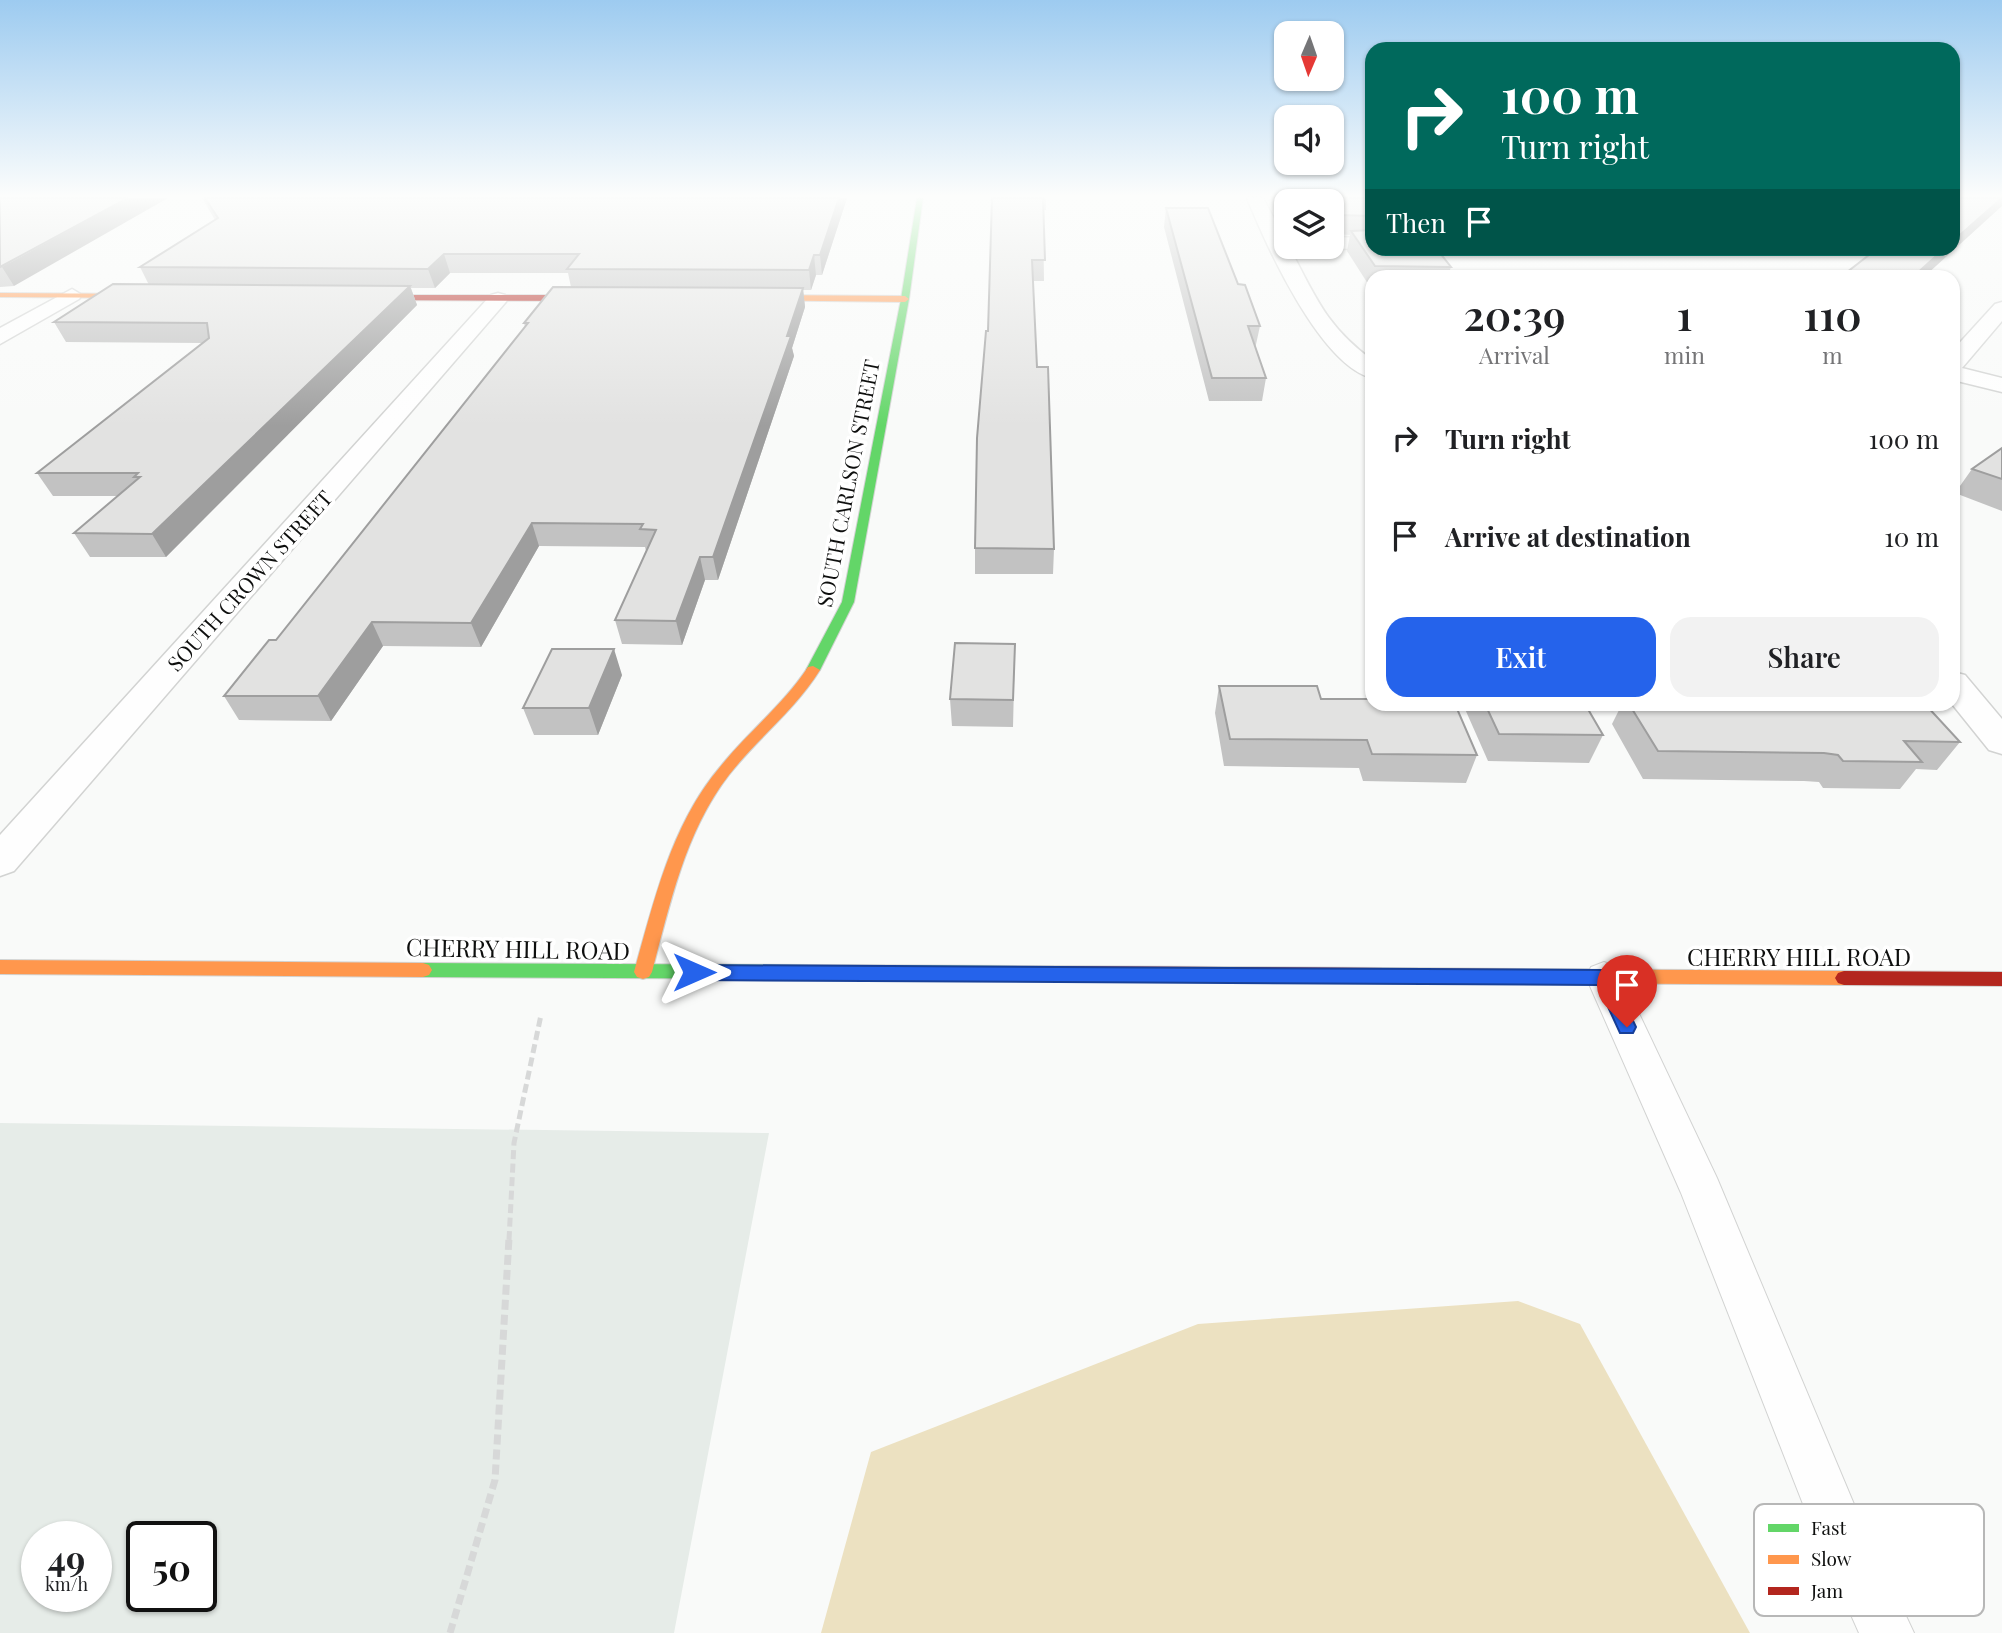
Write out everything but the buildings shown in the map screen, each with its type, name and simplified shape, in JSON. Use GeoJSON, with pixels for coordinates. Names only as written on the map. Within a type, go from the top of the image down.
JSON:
{"type":"FeatureCollection","features":[{"type":"Feature","properties":{"kind":"street","name":"SOUTH CARLSON STREET"},"geometry":{"type":"LineString","coordinates":[[643,972],[675,858],[694,814],[725,770],[783,713],[810,678],[835,634],[848,602],[909,274]]}},
{"type":"Feature","properties":{"kind":"street"},"geometry":{"type":"LineString","coordinates":[[1297,274],[1320,324],[1337,344],[1365,366]]}},
{"type":"Feature","properties":{"kind":"street"},"geometry":{"type":"LineString","coordinates":[[0,295],[168,296]]}},
{"type":"Feature","properties":{"kind":"street"},"geometry":{"type":"LineString","coordinates":[[0,337],[72,295]]}},
{"type":"Feature","properties":{"kind":"street"},"geometry":{"type":"LineString","coordinates":[[346,298],[620,299]]}},
{"type":"Feature","properties":{"kind":"street"},"geometry":{"type":"LineString","coordinates":[[728,298],[905,299]]}},
{"type":"Feature","properties":{"kind":"street","name":"SOUTH CROWN STREET"},"geometry":{"type":"LineString","coordinates":[[0,861],[498,299]]}},
{"type":"Feature","properties":{"kind":"street"},"geometry":{"type":"LineString","coordinates":[[1960,356],[2002,308]]}},
{"type":"Feature","properties":{"kind":"street"},"geometry":{"type":"LineString","coordinates":[[1960,375],[2002,385]]}},
{"type":"Feature","properties":{"kind":"street"},"geometry":{"type":"LineString","coordinates":[[1960,688],[2002,714]]}},
{"type":"Feature","properties":{"kind":"street"},"geometry":{"type":"LineString","coordinates":[[1960,690],[2002,742]]}},
{"type":"Feature","properties":{"kind":"street","name":"CHERRY HILL ROAD"},"geometry":{"type":"LineString","coordinates":[[0,967],[2002,979]]}},
{"type":"Feature","properties":{"kind":"lane"},"geometry":{"type":"LineString","coordinates":[[1604,977],[1702,1192],[1829,1504]]}},
{"type":"Feature","properties":{"kind":"lane"},"geometry":{"type":"LineString","coordinates":[[1879,1616],[1887,1633]]}},
{"type":"Feature","properties":{"kind":"path"},"geometry":{"type":"LineString","coordinates":[[450,1633],[495,1480],[514,1143],[550,970]]}},
{"type":"Feature","properties":{"kind":"shaded area"},"geometry":{"type":"Polygon","coordinates":[[[0,1123],[769,1133],[674,1633],[0,1633],[0,1123]]]}},
{"type":"Feature","properties":{"kind":"shaded area"},"geometry":{"type":"Polygon","coordinates":[[[1518,1301],[1580,1324],[1750,1633],[821,1633],[871,1452],[1198,1324],[1518,1301]]]}},
{"type":"Feature","properties":{"kind":"traffic: fast"},"geometry":{"type":"LineString","coordinates":[[813,670],[848,602],[909,274]]}},
{"type":"Feature","properties":{"kind":"traffic: fast"},"geometry":{"type":"LineString","coordinates":[[423,970],[1029,973]]}},
{"type":"Feature","properties":{"kind":"traffic: slow"},"geometry":{"type":"LineString","coordinates":[[0,295],[148,296]]}},
{"type":"Feature","properties":{"kind":"traffic: slow"},"geometry":{"type":"LineString","coordinates":[[751,298],[905,299]]}},
{"type":"Feature","properties":{"kind":"traffic: slow"},"geometry":{"type":"LineString","coordinates":[[643,972],[665,893],[683,841],[695,816],[725,770],[794,698],[813,670]]}},
{"type":"Feature","properties":{"kind":"traffic: slow"},"geometry":{"type":"LineString","coordinates":[[0,967],[423,970]]}},
{"type":"Feature","properties":{"kind":"traffic: slow"},"geometry":{"type":"LineString","coordinates":[[1386,975],[1844,978]]}},
{"type":"Feature","properties":{"kind":"traffic: jam"},"geometry":{"type":"LineString","coordinates":[[363,298],[596,298]]}},
{"type":"Feature","properties":{"kind":"traffic: jam"},"geometry":{"type":"LineString","coordinates":[[1029,973],[1386,975]]}},
{"type":"Feature","properties":{"kind":"traffic: jam"},"geometry":{"type":"LineString","coordinates":[[1844,978],[2002,979]]}},
{"type":"Feature","properties":{"kind":"route"},"geometry":{"type":"LineString","coordinates":[[694,972],[1604,977],[1627,1027]]}}]}
